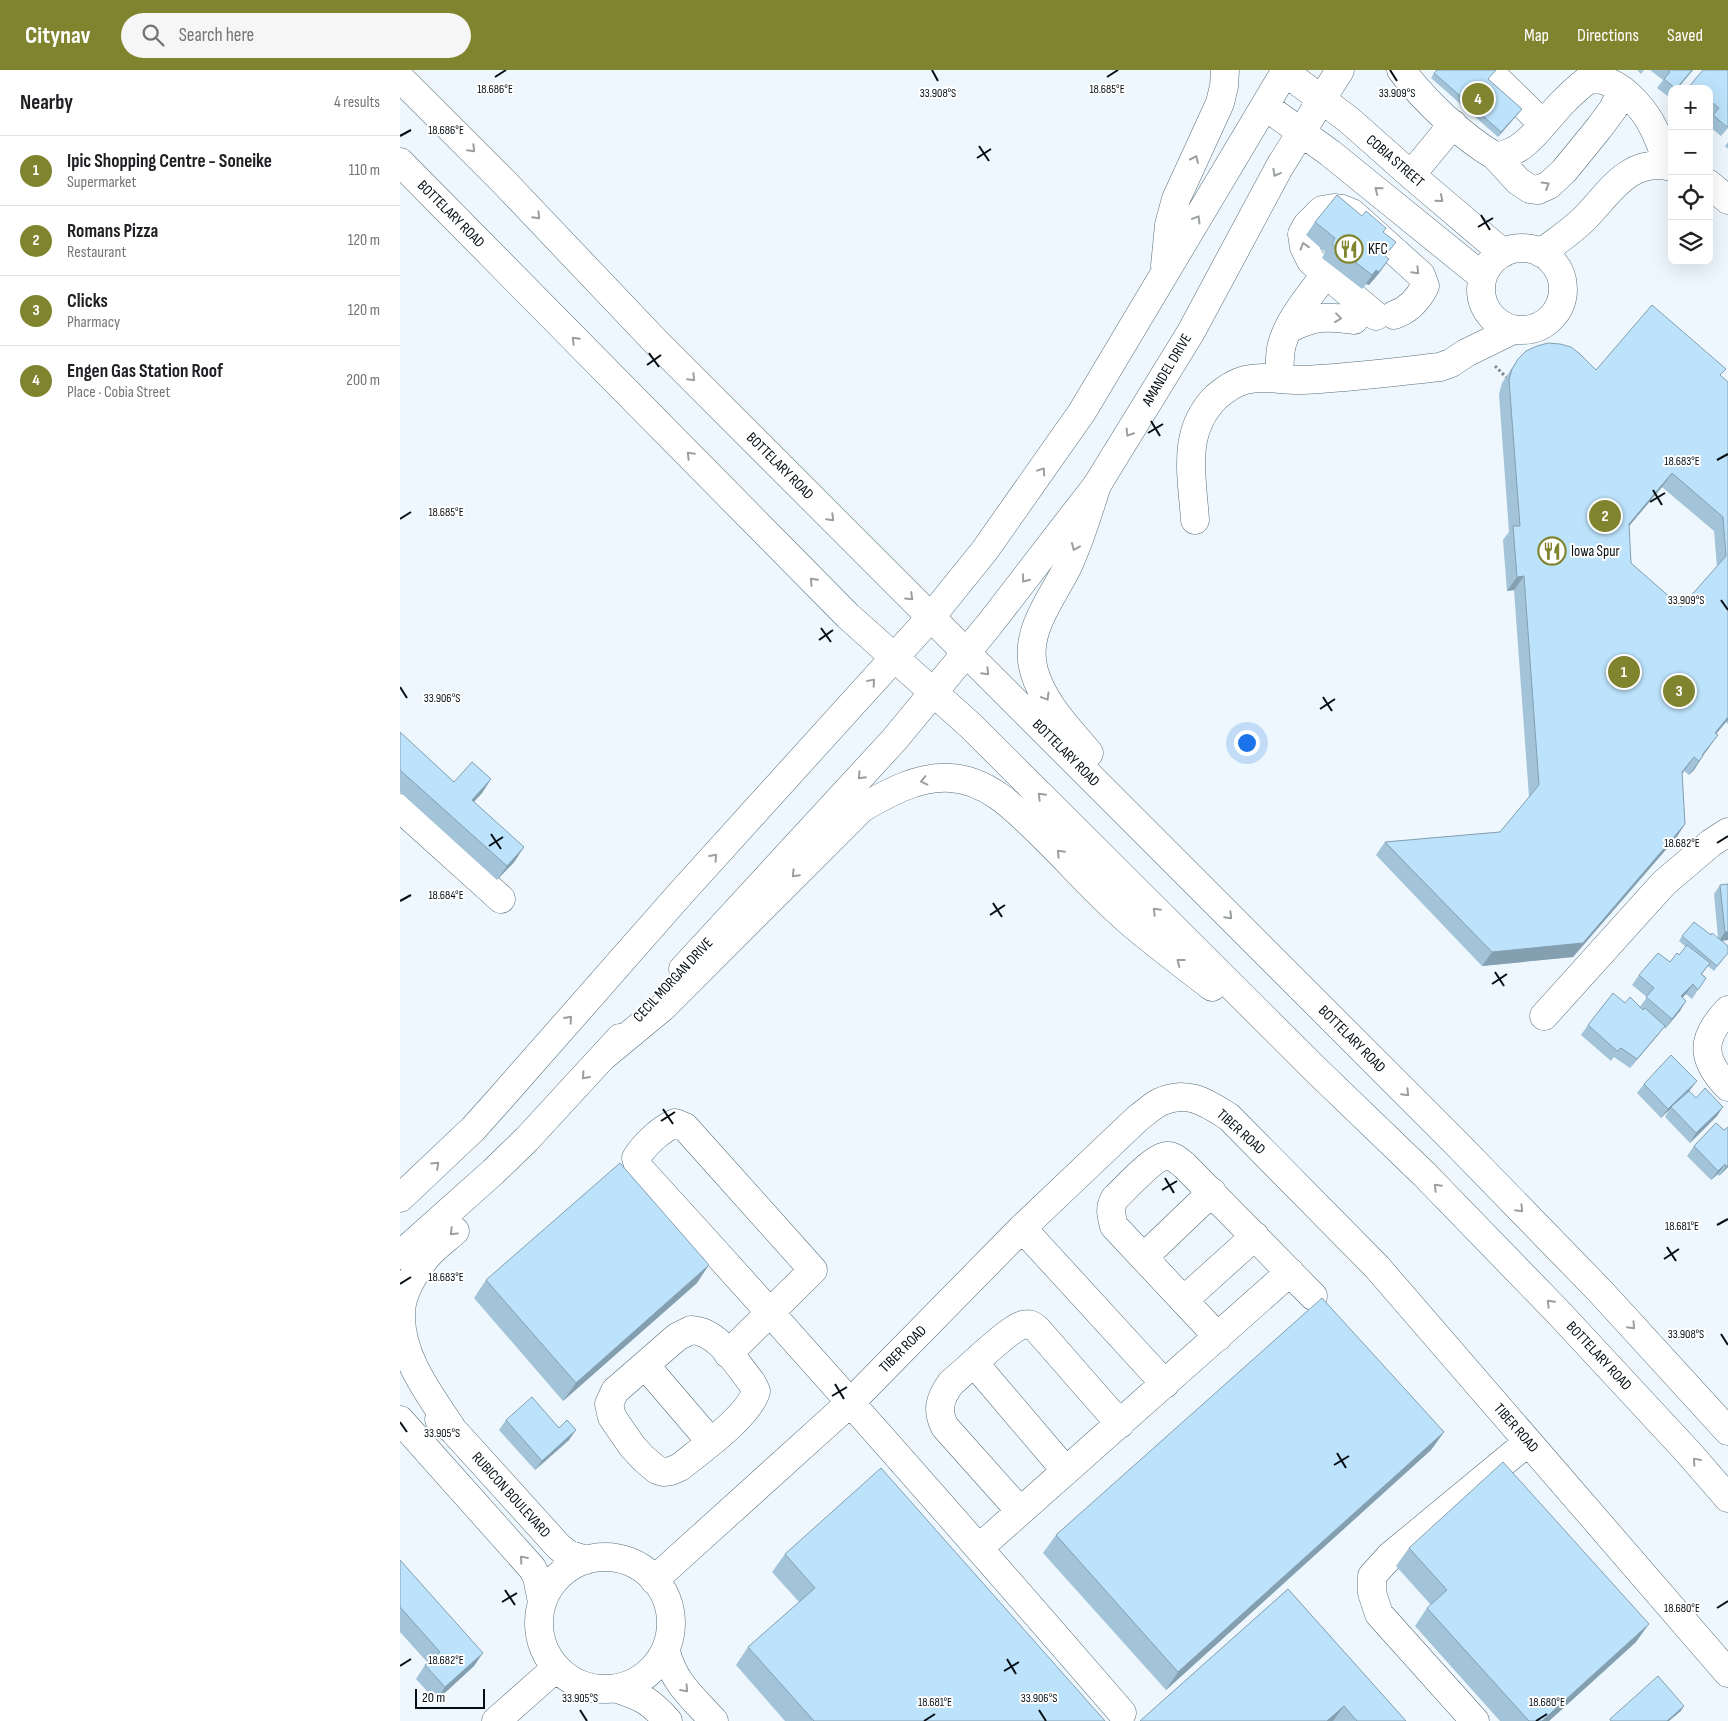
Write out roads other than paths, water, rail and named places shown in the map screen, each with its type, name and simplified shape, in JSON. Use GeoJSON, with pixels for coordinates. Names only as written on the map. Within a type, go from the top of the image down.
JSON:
{"type":"FeatureCollection","features":[{"type":"Feature","properties":{"kind":"street"},"geometry":{"type":"LineString","coordinates":[[1164,272],[1169,225],[1174,208],[1220,103],[1225,70]]}},
{"type":"Feature","properties":{"kind":"street","name":"AMANDEL DRIVE"},"geometry":{"type":"LineString","coordinates":[[967,653],[1097,485],[1191,332],[1280,166],[1340,70]]}},
{"type":"Feature","properties":{"kind":"street"},"geometry":{"type":"LineString","coordinates":[[400,1198],[486,1115],[681,893],[931,617],[991,543],[1082,412],[1285,71]]}},
{"type":"Feature","properties":{"kind":"street","name":"COBIA STREET"},"geometry":{"type":"LineString","coordinates":[[1285,71],[1349,120],[1411,176],[1504,252]]}},
{"type":"Feature","properties":{"kind":"street"},"geometry":{"type":"LineString","coordinates":[[1410,73],[1453,124],[1495,156],[1518,181],[1530,189],[1538,190],[1549,185],[1564,171],[1613,109],[1622,90]]}},
{"type":"Feature","properties":{"kind":"street"},"geometry":{"type":"LineString","coordinates":[[1493,75],[1543,124]]}},
{"type":"Feature","properties":{"kind":"street","name":"BOTTELARY ROAD"},"geometry":{"type":"LineString","coordinates":[[400,78],[503,181],[657,343],[1443,1130],[1600,1291],[1728,1431]]}},
{"type":"Feature","properties":{"kind":"street"},"geometry":{"type":"LineString","coordinates":[[1495,156],[1503,156],[1514,151],[1526,142],[1563,102],[1589,79],[1601,79],[1610,82],[1622,90],[1644,112],[1655,130],[1668,162]]}},
{"type":"Feature","properties":{"kind":"street"},"geometry":{"type":"LineString","coordinates":[[1265,106],[1382,194],[1483,277]]}},
{"type":"Feature","properties":{"kind":"street"},"geometry":{"type":"LineString","coordinates":[[1411,176],[1453,124]]}},
{"type":"Feature","properties":{"kind":"street","name":"BOTTELARY ROAD"},"geometry":{"type":"LineString","coordinates":[[400,162],[848,616],[985,740],[1505,1256],[1624,1382],[1728,1498]]}},
{"type":"Feature","properties":{"kind":"street"},"geometry":{"type":"LineString","coordinates":[[1550,262],[1583,220],[1610,190],[1630,173],[1656,165],[1668,167]]}},
{"type":"Feature","properties":{"kind":"street"},"geometry":{"type":"LineString","coordinates":[[1713,187],[1728,200]]}},
{"type":"Feature","properties":{"kind":"street"},"geometry":{"type":"LineString","coordinates":[[1289,329],[1302,322],[1316,318],[1328,316],[1374,317],[1408,308],[1417,300],[1425,286],[1424,281],[1414,268],[1352,213],[1334,208],[1322,210],[1307,225],[1302,234],[1307,254],[1311,261],[1374,317]]}},
{"type":"Feature","properties":{"kind":"street"},"geometry":{"type":"LineString","coordinates":[[1516,249],[1529,249],[1550,262],[1562,284],[1562,297],[1558,309],[1550,320],[1539,327],[1513,330],[1501,325],[1491,316],[1484,304],[1481,290],[1483,277],[1491,263],[1504,252],[1516,249]]}},
{"type":"Feature","properties":{"kind":"street"},"geometry":{"type":"LineString","coordinates":[[1279,379],[1282,342],[1296,314],[1326,274]]}},
{"type":"Feature","properties":{"kind":"street"},"geometry":{"type":"LineString","coordinates":[[1466,353],[1484,304]]}},
{"type":"Feature","properties":{"kind":"street"},"geometry":{"type":"LineString","coordinates":[[1195,520],[1191,457],[1195,429],[1210,404],[1232,385],[1253,379],[1301,380],[1440,368],[1513,330]]}},
{"type":"Feature","properties":{"kind":"street"},"geometry":{"type":"LineString","coordinates":[[1097,485],[1084,526],[1067,567],[1041,614],[1032,642],[1031,657],[1034,671],[1043,693],[1058,716],[1139,810],[1194,882]]}},
{"type":"Feature","properties":{"kind":"street","name":"CECIL MORGAN DRIVE"},"geometry":{"type":"LineString","coordinates":[[400,1255],[527,1139],[894,740],[967,653]]}},
{"type":"Feature","properties":{"kind":"street"},"geometry":{"type":"LineString","coordinates":[[605,1055],[663,1008],[862,808],[899,788],[927,779],[951,778],[989,790],[1004,800],[1130,922],[1315,1068]]}},
{"type":"Feature","properties":{"kind":"street"},"geometry":{"type":"LineString","coordinates":[[400,808],[501,899]]}},
{"type":"Feature","properties":{"kind":"street"},"geometry":{"type":"LineString","coordinates":[[1544,1016],[1664,883],[1711,843],[1728,832]]}},
{"type":"Feature","properties":{"kind":"street"},"geometry":{"type":"LineString","coordinates":[[1728,1010],[1710,1032],[1706,1051],[1716,1073],[1728,1087]]}},
{"type":"Feature","properties":{"kind":"street","name":"TIBER ROAD"},"geometry":{"type":"LineString","coordinates":[[654,1580],[851,1402],[1022,1228],[1138,1118],[1159,1102],[1170,1098],[1184,1097],[1206,1102],[1229,1117],[1377,1267],[1728,1674]]}},
{"type":"Feature","properties":{"kind":"street"},"geometry":{"type":"LineString","coordinates":[[728,1354],[770,1311],[813,1270],[685,1127],[675,1123],[666,1127],[641,1150],[636,1158],[639,1168],[770,1311],[851,1402],[1122,1713]]}},
{"type":"Feature","properties":{"kind":"street"},"geometry":{"type":"LineString","coordinates":[[453,1430],[422,1381],[409,1355],[402,1334],[400,1314],[405,1294],[425,1259],[480,1206],[527,1139]]}},
{"type":"Feature","properties":{"kind":"street"},"geometry":{"type":"LineString","coordinates":[[1218,1337],[1114,1226],[1110,1213],[1111,1204],[1115,1198],[1149,1165],[1167,1156],[1171,1156],[1184,1164],[1313,1296]]}},
{"type":"Feature","properties":{"kind":"street"},"geometry":{"type":"LineString","coordinates":[[1144,1257],[1212,1192]]}},
{"type":"Feature","properties":{"kind":"street"},"geometry":{"type":"LineString","coordinates":[[1022,1228],[1165,1384]]}},
{"type":"Feature","properties":{"kind":"street"},"geometry":{"type":"LineString","coordinates":[[1184,1300],[1255,1236]]}},
{"type":"Feature","properties":{"kind":"street"},"geometry":{"type":"LineString","coordinates":[[979,1548],[1290,1272]]}},
{"type":"Feature","properties":{"kind":"street"},"geometry":{"type":"LineString","coordinates":[[1020,1511],[945,1427],[940,1417],[940,1402],[944,1392],[951,1383],[1013,1330],[1026,1324],[1031,1324],[1120,1424]]}},
{"type":"Feature","properties":{"kind":"street"},"geometry":{"type":"LineString","coordinates":[[691,1330],[700,1330],[715,1338],[752,1383],[756,1391],[754,1400],[743,1414],[680,1467],[671,1472],[663,1472],[657,1470],[632,1446],[612,1416],[609,1404],[615,1391],[645,1365],[677,1337],[691,1330]]}},
{"type":"Feature","properties":{"kind":"street"},"geometry":{"type":"LineString","coordinates":[[975,1364],[1066,1471]]}},
{"type":"Feature","properties":{"kind":"street"},"geometry":{"type":"LineString","coordinates":[[645,1365],[710,1441]]}},
{"type":"Feature","properties":{"kind":"street","name":"RUBICON BOULEVARD"},"geometry":{"type":"LineString","coordinates":[[400,1380],[424,1408],[453,1430],[554,1542],[568,1554],[586,1560]]}},
{"type":"Feature","properties":{"kind":"street"},"geometry":{"type":"LineString","coordinates":[[400,1420],[532,1568],[537,1577],[542,1602]]}},
{"type":"Feature","properties":{"kind":"street"},"geometry":{"type":"LineString","coordinates":[[1475,1721],[1379,1614],[1372,1593],[1372,1576],[1390,1556],[1528,1442]]}},
{"type":"Feature","properties":{"kind":"street"},"geometry":{"type":"LineString","coordinates":[[618,1689],[638,1681],[654,1668],[666,1651],[671,1631],[670,1610],[663,1590],[644,1570],[631,1562],[612,1557],[597,1557],[568,1569],[552,1582],[542,1602],[538,1625],[543,1648],[556,1668],[573,1682],[595,1689],[618,1689],[641,1697],[652,1704],[668,1721]]}},
{"type":"Feature","properties":{"kind":"street"},"geometry":{"type":"LineString","coordinates":[[666,1651],[677,1680],[714,1721]]}},
{"type":"Feature","properties":{"kind":"street"},"geometry":{"type":"LineString","coordinates":[[496,1721],[556,1668]]}},
{"type":"Feature","properties":{"kind":"place","name":"Engen Gas Station Roof"},"geometry":{"type":"Point","coordinates":[1478,99]}},
{"type":"Feature","properties":{"kind":"place","name":"KFC"},"geometry":{"type":"Point","coordinates":[1349,249]}},
{"type":"Feature","properties":{"kind":"place","name":"Romans Pizza"},"geometry":{"type":"Point","coordinates":[1605,516]}},
{"type":"Feature","properties":{"kind":"place","name":"Iowa Spur"},"geometry":{"type":"Point","coordinates":[1552,551]}},
{"type":"Feature","properties":{"kind":"place","name":"Ipic Shopping Centre - Soneike"},"geometry":{"type":"Point","coordinates":[1624,672]}},
{"type":"Feature","properties":{"kind":"place","name":"Clicks"},"geometry":{"type":"Point","coordinates":[1679,691]}}]}
